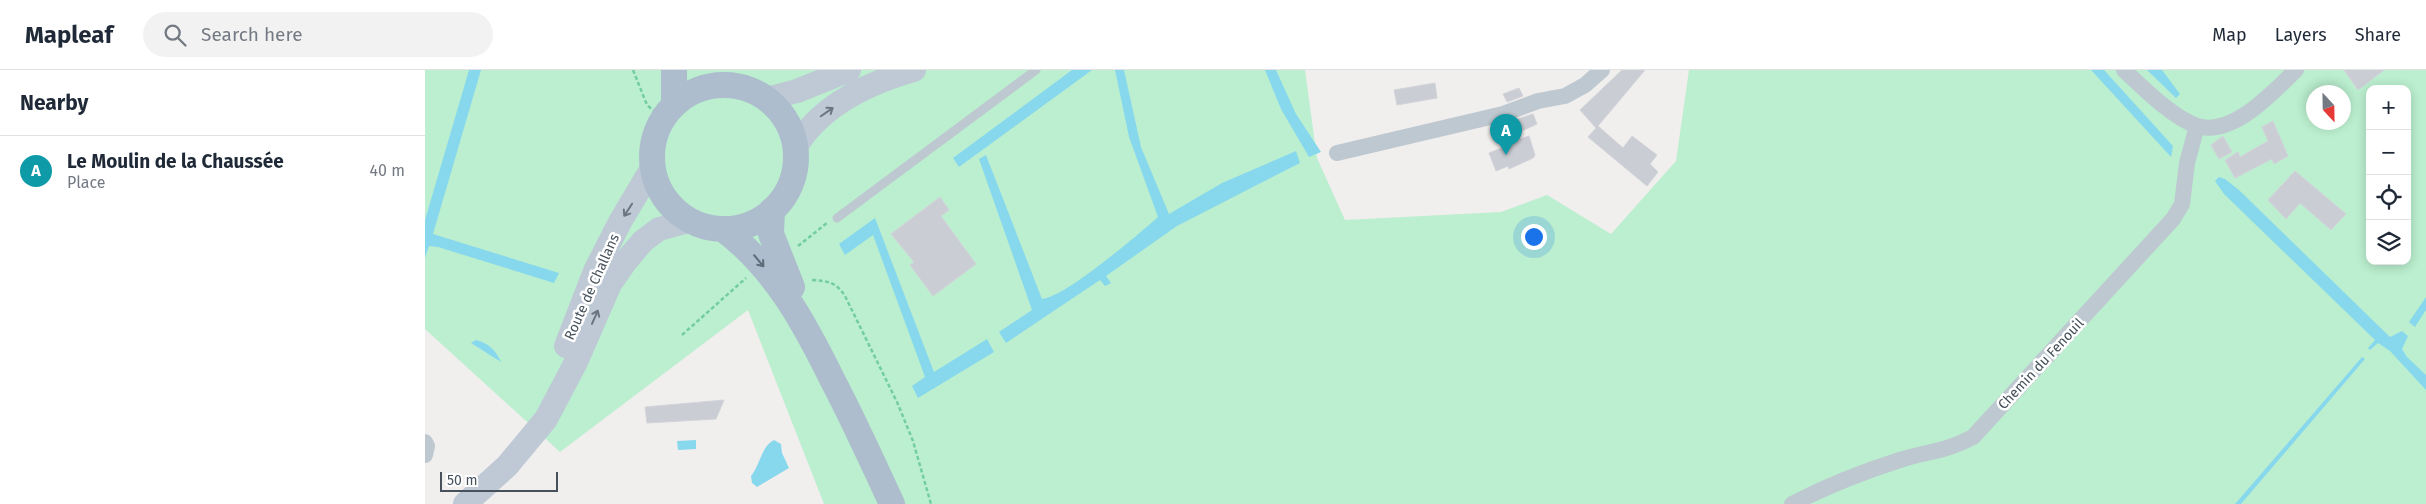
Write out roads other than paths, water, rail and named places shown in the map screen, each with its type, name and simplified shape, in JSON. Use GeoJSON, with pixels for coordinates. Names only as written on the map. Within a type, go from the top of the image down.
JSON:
{"type":"FeatureCollection","features":[{"type":"Feature","properties":{"kind":"main road"},"geometry":{"type":"LineString","coordinates":[[669,111],[690,94],[708,87],[719,78],[766,99],[780,112],[790,129],[795,148],[795,165],[791,182],[783,197],[772,210],[757,221],[741,227],[723,229],[706,227],[689,221],[665,199],[656,184],[652,168],[653,142],[669,111],[674,70]]}},
{"type":"Feature","properties":{"kind":"main road"},"geometry":{"type":"LineString","coordinates":[[766,99],[797,91],[849,70]]}},
{"type":"Feature","properties":{"kind":"main road"},"geometry":{"type":"LineString","coordinates":[[795,148],[821,116],[849,97],[887,78],[914,70]]}},
{"type":"Feature","properties":{"kind":"main road","name":"Route de Challans"},"geometry":{"type":"LineString","coordinates":[[569,358],[595,271],[620,222],[652,168]]}},
{"type":"Feature","properties":{"kind":"main road"},"geometry":{"type":"LineString","coordinates":[[772,210],[770,261],[779,285],[810,334],[892,504]]}},
{"type":"Feature","properties":{"kind":"main road","name":"Route de Challans"},"geometry":{"type":"LineString","coordinates":[[569,358],[610,284],[643,241],[659,229],[689,221]]}},
{"type":"Feature","properties":{"kind":"main road"},"geometry":{"type":"LineString","coordinates":[[723,229],[741,244],[770,261]]}},
{"type":"Feature","properties":{"kind":"main road"},"geometry":{"type":"LineString","coordinates":[[465,504],[507,466],[536,428],[537,411],[569,358]]}},
{"type":"Feature","properties":{"kind":"street"},"geometry":{"type":"LineString","coordinates":[[1337,153],[1503,114],[1538,101],[1565,96],[1585,85],[1602,70]]}},
{"type":"Feature","properties":{"kind":"street"},"geometry":{"type":"LineString","coordinates":[[2124,70],[2170,110],[2197,126],[2211,127],[2233,122],[2264,102],[2296,70]]}},
{"type":"Feature","properties":{"kind":"street","name":"Chemin du Fenouil"},"geometry":{"type":"LineString","coordinates":[[1792,504],[1859,473],[1903,459],[1939,452],[1973,437],[2173,219],[2182,204],[2187,163],[2197,126]]}},
{"type":"Feature","properties":{"kind":"street"},"geometry":{"type":"LineString","coordinates":[[425,442],[427,446],[425,455]]}},
{"type":"Feature","properties":{"kind":"lane"},"geometry":{"type":"LineString","coordinates":[[837,218],[1036,70]]}},
{"type":"Feature","properties":{"kind":"water"},"geometry":{"type":"Polygon","coordinates":[[[469,70],[481,70],[433,234],[559,273],[554,283],[438,247],[429,246],[425,258],[425,220],[469,70]]]}},
{"type":"Feature","properties":{"kind":"water"},"geometry":{"type":"Polygon","coordinates":[[[1072,70],[1092,70],[959,167],[953,158],[1072,70]]]}},
{"type":"Feature","properties":{"kind":"water"},"geometry":{"type":"Polygon","coordinates":[[[1115,70],[1124,70],[1141,147],[1169,214],[1222,183],[1296,151],[1300,163],[1177,226],[1106,276],[1111,283],[1105,286],[1100,280],[1006,343],[999,332],[1032,310],[979,159],[986,155],[1042,299],[1053,296],[1084,277],[1158,217],[1129,137],[1115,70]]]}},
{"type":"Feature","properties":{"kind":"water"},"geometry":{"type":"Polygon","coordinates":[[[1265,70],[1276,70],[1296,114],[1321,152],[1309,157],[1281,109],[1265,70]]]}},
{"type":"Feature","properties":{"kind":"water"},"geometry":{"type":"Polygon","coordinates":[[[2091,70],[2104,70],[2173,146],[2171,157],[2091,70]]]}},
{"type":"Feature","properties":{"kind":"water"},"geometry":{"type":"Polygon","coordinates":[[[2147,70],[2162,70],[2180,94],[2176,98],[2147,70]]]}},
{"type":"Feature","properties":{"kind":"water"},"geometry":{"type":"Polygon","coordinates":[[[2219,177],[2225,179],[2239,190],[2390,337],[2402,331],[2408,336],[2402,349],[2407,357],[2426,375],[2426,390],[2390,351],[2378,343],[2370,350],[2368,348],[2375,340],[2224,194],[2215,181],[2219,177]]]}},
{"type":"Feature","properties":{"kind":"water"},"geometry":{"type":"Polygon","coordinates":[[[875,218],[934,372],[987,339],[994,352],[918,398],[912,386],[925,377],[873,235],[845,255],[839,244],[875,218]]]}},
{"type":"Feature","properties":{"kind":"water"},"geometry":{"type":"Polygon","coordinates":[[[2426,297],[2426,310],[2415,327],[2409,322],[2426,297]]]}},
{"type":"Feature","properties":{"kind":"water"},"geometry":{"type":"Polygon","coordinates":[[[476,340],[491,348],[501,362],[471,343],[476,340]]]}},
{"type":"Feature","properties":{"kind":"water"},"geometry":{"type":"Polygon","coordinates":[[[2362,357],[2365,359],[2241,504],[2235,504],[2362,357]]]}},
{"type":"Feature","properties":{"kind":"water"},"geometry":{"type":"Polygon","coordinates":[[[696,440],[696,449],[678,450],[677,441],[696,440]]]}},
{"type":"Feature","properties":{"kind":"water"},"geometry":{"type":"Polygon","coordinates":[[[774,440],[781,444],[782,453],[789,468],[757,487],[752,483],[751,476],[766,447],[774,440]]]}},
{"type":"Feature","properties":{"kind":"place","name":"Le Moulin de la Chaussée"},"geometry":{"type":"Point","coordinates":[1506,155]}}]}
